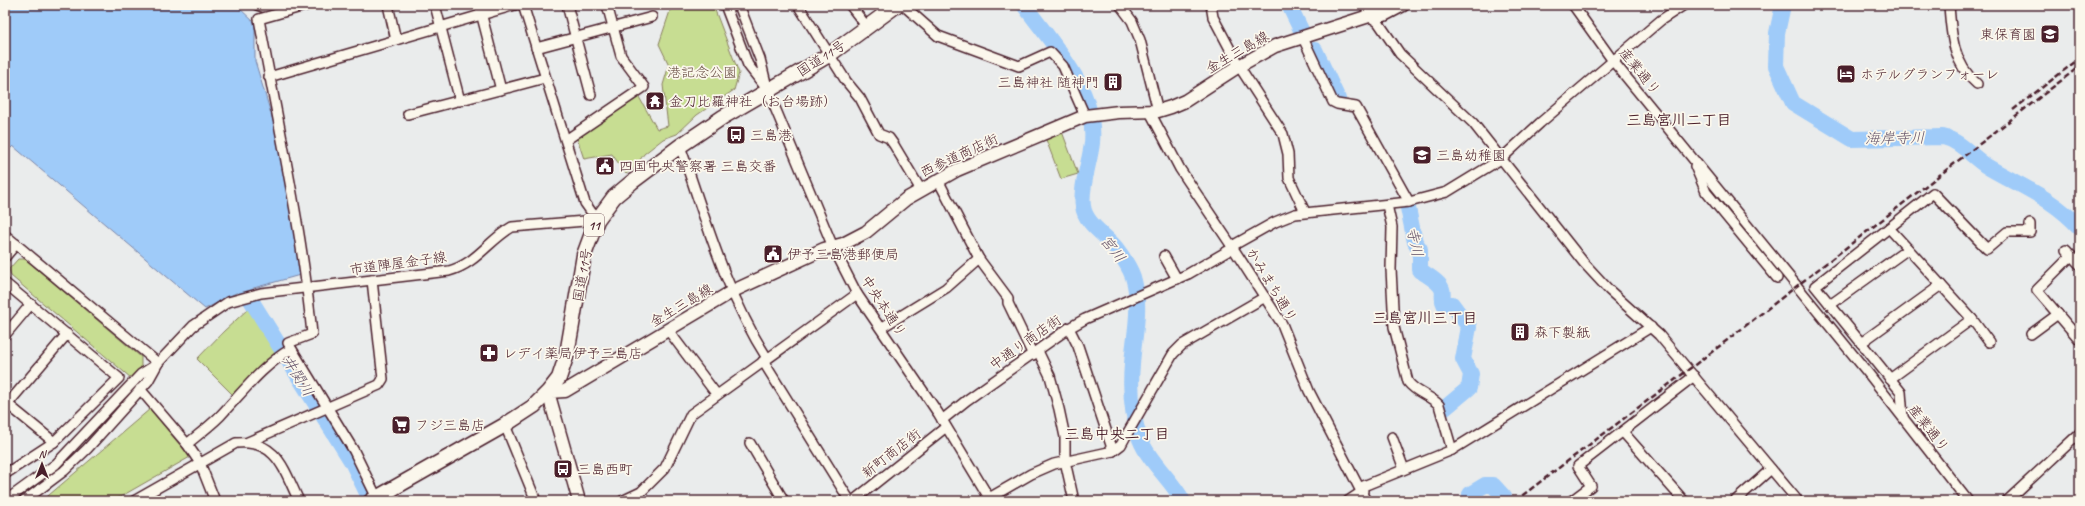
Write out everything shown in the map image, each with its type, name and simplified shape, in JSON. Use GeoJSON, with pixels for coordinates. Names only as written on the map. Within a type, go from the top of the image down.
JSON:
{"type":"FeatureCollection","features":[{"type":"Feature","properties":{"kind":"highway","name":"国道11号"},"geometry":{"type":"LineString","coordinates":[[374,499],[504,425],[534,406],[548,392],[559,378],[567,354],[584,255],[597,220],[614,197],[680,146],[829,55],[897,5]]}},
{"type":"Feature","properties":{"kind":"main road","name":"金生三島線"},"geometry":{"type":"LineString","coordinates":[[1090,115],[1154,112],[1185,101],[1239,66],[1274,46],[1303,38],[1367,10],[1384,15],[1403,5]]}},
{"type":"Feature","properties":{"kind":"main road","name":"西参道商店街"},"geometry":{"type":"LineString","coordinates":[[833,247],[843,244],[866,232],[896,207],[921,190],[957,170],[1090,115]]}},
{"type":"Feature","properties":{"kind":"main road","name":"金生三島線"},"geometry":{"type":"LineString","coordinates":[[548,392],[565,391],[733,291],[833,247]]}},
{"type":"Feature","properties":{"kind":"main road"},"geometry":{"type":"LineString","coordinates":[[548,392],[579,501]]}},
{"type":"Feature","properties":{"kind":"street"},"geometry":{"type":"LineString","coordinates":[[257,5],[263,7],[271,5]]}},
{"type":"Feature","properties":{"kind":"street"},"geometry":{"type":"LineString","coordinates":[[308,5],[259,19],[308,289],[312,334],[288,343],[354,451],[374,499]]}},
{"type":"Feature","properties":{"kind":"street"},"geometry":{"type":"LineString","coordinates":[[388,5],[396,40]]}},
{"type":"Feature","properties":{"kind":"street"},"geometry":{"type":"LineString","coordinates":[[436,5],[460,101]]}},
{"type":"Feature","properties":{"kind":"street"},"geometry":{"type":"LineString","coordinates":[[479,5],[501,90]]}},
{"type":"Feature","properties":{"kind":"street"},"geometry":{"type":"LineString","coordinates":[[270,77],[515,5]]}},
{"type":"Feature","properties":{"kind":"street"},"geometry":{"type":"LineString","coordinates":[[523,5],[585,203],[597,220]]}},
{"type":"Feature","properties":{"kind":"street"},"geometry":{"type":"LineString","coordinates":[[567,5],[591,95]]}},
{"type":"Feature","properties":{"kind":"street"},"geometry":{"type":"LineString","coordinates":[[566,140],[644,86],[620,56],[607,5]]}},
{"type":"Feature","properties":{"kind":"street"},"geometry":{"type":"LineString","coordinates":[[725,5],[748,65],[768,91]]}},
{"type":"Feature","properties":{"kind":"street"},"geometry":{"type":"LineString","coordinates":[[739,5],[760,59],[768,91]]}},
{"type":"Feature","properties":{"kind":"street"},"geometry":{"type":"LineString","coordinates":[[798,5],[846,81],[860,98],[879,134],[889,138],[921,190]]}},
{"type":"Feature","properties":{"kind":"street"},"geometry":{"type":"LineString","coordinates":[[850,5],[867,28]]}},
{"type":"Feature","properties":{"kind":"street"},"geometry":{"type":"LineString","coordinates":[[902,5],[938,36],[1019,66],[1050,52],[1063,66],[1090,115]]}},
{"type":"Feature","properties":{"kind":"street","name":"かみまち通り"},"geometry":{"type":"LineString","coordinates":[[1120,5],[1132,21],[1140,40],[1154,112],[1180,170],[1233,247],[1282,324],[1309,391],[1362,489],[1366,501]]}},
{"type":"Feature","properties":{"kind":"street"},"geometry":{"type":"LineString","coordinates":[[1211,5],[1213,17],[1239,66],[1283,134],[1288,154],[1289,178],[1305,212]]}},
{"type":"Feature","properties":{"kind":"street","name":"産業通り"},"geometry":{"type":"LineString","coordinates":[[1573,5],[1614,61],[1868,373],[1968,501]]}},
{"type":"Feature","properties":{"kind":"street","name":"中通り商店街"},"geometry":{"type":"LineString","coordinates":[[944,424],[967,400],[1036,353],[1069,328],[1131,298],[1188,274],[1275,222],[1305,212],[1409,202],[1448,192],[1501,159],[1540,122],[1661,20],[1684,5]]}},
{"type":"Feature","properties":{"kind":"street"},"geometry":{"type":"LineString","coordinates":[[1949,5],[1952,40],[1959,61],[1977,84]]}},
{"type":"Feature","properties":{"kind":"street"},"geometry":{"type":"LineString","coordinates":[[1367,10],[1378,22],[1400,54],[1473,123],[1584,263],[1609,290],[1651,327],[1694,376],[1798,501]]}},
{"type":"Feature","properties":{"kind":"street"},"geometry":{"type":"LineString","coordinates":[[536,48],[652,16]]}},
{"type":"Feature","properties":{"kind":"street"},"geometry":{"type":"LineString","coordinates":[[1303,38],[1333,102],[1356,107],[1409,202]]}},
{"type":"Feature","properties":{"kind":"street"},"geometry":{"type":"LineString","coordinates":[[408,114],[545,78]]}},
{"type":"Feature","properties":{"kind":"street","name":"中央本通り"},"geometry":{"type":"LineString","coordinates":[[768,91],[833,247],[857,294],[944,424],[988,500]]}},
{"type":"Feature","properties":{"kind":"street"},"geometry":{"type":"LineString","coordinates":[[680,146],[720,262],[765,359],[850,501]]}},
{"type":"Feature","properties":{"kind":"street"},"geometry":{"type":"LineString","coordinates":[[1690,155],[1706,192],[1777,278]]}},
{"type":"Feature","properties":{"kind":"street"},"geometry":{"type":"LineString","coordinates":[[938,180],[979,259],[1008,298],[1008,303],[1050,376],[1065,437],[1065,461],[1074,501]]}},
{"type":"Feature","properties":{"kind":"street"},"geometry":{"type":"LineString","coordinates":[[1903,417],[1900,392],[1815,286],[1933,193],[1987,249],[2007,232],[2030,232],[2030,224]]}},
{"type":"Feature","properties":{"kind":"street"},"geometry":{"type":"LineString","coordinates":[[1387,205],[1392,227],[1390,268],[1394,327],[1408,382],[1413,389],[1435,401],[1441,409],[1452,450]]}},
{"type":"Feature","properties":{"kind":"street","name":"市道陣屋金子線"},"geometry":{"type":"LineString","coordinates":[[158,363],[194,326],[206,316],[228,302],[261,294],[461,268],[471,262],[504,231],[512,227],[597,220]]}},
{"type":"Feature","properties":{"kind":"street"},"geometry":{"type":"LineString","coordinates":[[1889,228],[1972,319],[1990,342]]}},
{"type":"Feature","properties":{"kind":"street"},"geometry":{"type":"LineString","coordinates":[[5,235],[158,363]]}},
{"type":"Feature","properties":{"kind":"street"},"geometry":{"type":"LineString","coordinates":[[5,257],[16,244]]}},
{"type":"Feature","properties":{"kind":"street"},"geometry":{"type":"LineString","coordinates":[[1830,305],[1908,249]]}},
{"type":"Feature","properties":{"kind":"street"},"geometry":{"type":"LineString","coordinates":[[2080,265],[2068,253],[2037,290],[2080,340]]}},
{"type":"Feature","properties":{"kind":"street"},"geometry":{"type":"LineString","coordinates":[[1164,256],[1177,279]]}},
{"type":"Feature","properties":{"kind":"street"},"geometry":{"type":"LineString","coordinates":[[881,328],[946,288],[979,259]]}},
{"type":"Feature","properties":{"kind":"street"},"geometry":{"type":"LineString","coordinates":[[134,501],[236,443],[248,442],[379,385],[383,379],[372,280]]}},
{"type":"Feature","properties":{"kind":"street"},"geometry":{"type":"LineString","coordinates":[[5,283],[119,378],[54,442],[5,474]]}},
{"type":"Feature","properties":{"kind":"street"},"geometry":{"type":"LineString","coordinates":[[1861,343],[1941,285]]}},
{"type":"Feature","properties":{"kind":"street"},"geometry":{"type":"LineString","coordinates":[[622,501],[641,492],[665,468],[691,414],[765,359],[857,294]]}},
{"type":"Feature","properties":{"kind":"street"},"geometry":{"type":"LineString","coordinates":[[988,500],[1031,474],[1065,461],[1113,451],[1121,444],[1173,354],[1182,345],[1265,298]]}},
{"type":"Feature","properties":{"kind":"street"},"geometry":{"type":"LineString","coordinates":[[5,334],[30,304]]}},
{"type":"Feature","properties":{"kind":"street"},"geometry":{"type":"LineString","coordinates":[[2031,334],[2058,314]]}},
{"type":"Feature","properties":{"kind":"street"},"geometry":{"type":"LineString","coordinates":[[1890,379],[1972,319]]}},
{"type":"Feature","properties":{"kind":"street"},"geometry":{"type":"LineString","coordinates":[[1348,501],[1362,489],[1404,469],[1452,450],[1651,327]]}},
{"type":"Feature","properties":{"kind":"street"},"geometry":{"type":"LineString","coordinates":[[1069,328],[1078,346],[1113,451]]}},
{"type":"Feature","properties":{"kind":"street"},"geometry":{"type":"LineString","coordinates":[[668,330],[717,395]]}},
{"type":"Feature","properties":{"kind":"street"},"geometry":{"type":"LineString","coordinates":[[54,442],[6,405],[67,334]]}},
{"type":"Feature","properties":{"kind":"street"},"geometry":{"type":"LineString","coordinates":[[187,444],[219,416],[253,378],[280,355],[291,349]]}},
{"type":"Feature","properties":{"kind":"street"},"geometry":{"type":"LineString","coordinates":[[24,501],[64,471],[87,449],[148,381],[158,363]]}},
{"type":"Feature","properties":{"kind":"street"},"geometry":{"type":"LineString","coordinates":[[5,501],[56,464],[141,374],[158,363]]}},
{"type":"Feature","properties":{"kind":"street"},"geometry":{"type":"LineString","coordinates":[[1571,501],[1591,486],[1578,466],[1694,376]]}},
{"type":"Feature","properties":{"kind":"street"},"geometry":{"type":"LineString","coordinates":[[140,390],[187,444],[200,463],[215,501]]}},
{"type":"Feature","properties":{"kind":"street","name":"新町商店街"},"geometry":{"type":"LineString","coordinates":[[853,501],[944,424]]}},
{"type":"Feature","properties":{"kind":"street"},"geometry":{"type":"LineString","coordinates":[[504,425],[536,501]]}},
{"type":"Feature","properties":{"kind":"street"},"geometry":{"type":"LineString","coordinates":[[1623,432],[1684,501]]}},
{"type":"Feature","properties":{"kind":"street"},"geometry":{"type":"LineString","coordinates":[[2007,501],[2080,433]]}},
{"type":"Feature","properties":{"kind":"street"},"geometry":{"type":"LineString","coordinates":[[1392,437],[1404,469]]}},
{"type":"Feature","properties":{"kind":"street"},"geometry":{"type":"LineString","coordinates":[[248,442],[260,445],[271,451],[280,462],[299,501]]}},
{"type":"Feature","properties":{"kind":"street"},"geometry":{"type":"LineString","coordinates":[[750,443],[784,501]]}},
{"type":"Feature","properties":{"kind":"street"},"geometry":{"type":"LineString","coordinates":[[1735,501],[1771,469]]}},
{"type":"Feature","properties":{"kind":"green space","name":"港記念公園"},"geometry":{"type":"Polygon","coordinates":[[[672,5],[713,5],[739,73],[734,90],[697,115],[677,134],[663,139],[644,154],[635,167],[626,174],[612,154],[584,159],[577,138],[639,97],[657,129],[668,126],[663,85],[669,65],[659,44],[672,5]]]}},
{"type":"Feature","properties":{"kind":"green space"},"geometry":{"type":"Polygon","coordinates":[[[1061,129],[1078,174],[1061,179],[1045,137],[1061,129]]]}},
{"type":"Feature","properties":{"kind":"green space"},"geometry":{"type":"Polygon","coordinates":[[[18,259],[25,259],[141,357],[141,367],[131,378],[11,276],[9,269],[18,259]]]}},
{"type":"Feature","properties":{"kind":"green space"},"geometry":{"type":"Polygon","coordinates":[[[248,309],[277,353],[253,373],[233,395],[197,359],[248,309]]]}},
{"type":"Feature","properties":{"kind":"green space"},"geometry":{"type":"Polygon","coordinates":[[[150,409],[190,457],[113,501],[42,501],[150,409]]]}},
{"type":"Feature","properties":{"kind":"water"},"geometry":{"type":"Polygon","coordinates":[[[5,5],[236,5],[255,23],[255,61],[275,127],[295,231],[300,275],[236,293],[205,309],[13,146],[5,154],[5,5]]]}},
{"type":"Feature","properties":{"kind":"waterway","name":"宮川"},"geometry":{"type":"LineString","coordinates":[[1024,5],[1071,69],[1088,105],[1092,123],[1092,143],[1084,183],[1082,199],[1083,206],[1092,224],[1116,248],[1128,266],[1133,277],[1136,288],[1137,320],[1131,373],[1132,402],[1137,430],[1144,447],[1154,463],[1183,501]]}},
{"type":"Feature","properties":{"kind":"waterway","name":"寺川"},"geometry":{"type":"LineString","coordinates":[[1289,5],[1303,34]]}},
{"type":"Feature","properties":{"kind":"waterway","name":"海岸寺川"},"geometry":{"type":"LineString","coordinates":[[1783,5],[1777,33],[1776,66],[1793,103],[1852,139],[1943,137],[1949,139],[1961,146],[1988,167],[2048,201],[2080,228]]}},
{"type":"Feature","properties":{"kind":"waterway","name":"寺川"},"geometry":{"type":"LineString","coordinates":[[1315,50],[1338,99]]}},
{"type":"Feature","properties":{"kind":"waterway","name":"寺川"},"geometry":{"type":"LineString","coordinates":[[1408,208],[1415,242],[1420,249],[1420,270],[1438,283],[1443,291],[1444,304],[1452,304],[1469,327],[1463,359],[1471,374],[1469,388],[1445,408]]}},
{"type":"Feature","properties":{"kind":"waterway","name":"井関川"},"geometry":{"type":"LineString","coordinates":[[234,273],[352,462],[371,501]]}},
{"type":"Feature","properties":{"kind":"waterway","name":"寺川"},"geometry":{"type":"LineString","coordinates":[[1470,494],[1485,485],[1493,485],[1504,497],[1502,501]]}},
{"type":"Feature","properties":{"kind":"railway"},"geometry":{"type":"LineString","coordinates":[[2013,110],[2080,58]]}},
{"type":"Feature","properties":{"kind":"railway"},"geometry":{"type":"LineString","coordinates":[[1515,501],[1717,348],[2080,66]]}},
{"type":"Feature","properties":{"kind":"place","name":"東保育園"},"geometry":{"type":"Point","coordinates":[2050,34]}},
{"type":"Feature","properties":{"kind":"place","name":"ホテルグランフォーレ"},"geometry":{"type":"Point","coordinates":[1846,74]}},
{"type":"Feature","properties":{"kind":"place","name":"三島神社 随神門"},"geometry":{"type":"Point","coordinates":[1113,82]}},
{"type":"Feature","properties":{"kind":"place","name":"金刀比羅神社（お台場跡）"},"geometry":{"type":"Point","coordinates":[655,101]}},
{"type":"Feature","properties":{"kind":"place","name":"三島港"},"geometry":{"type":"Point","coordinates":[736,135]}},
{"type":"Feature","properties":{"kind":"place","name":"三島幼稚園"},"geometry":{"type":"Point","coordinates":[1422,155]}},
{"type":"Feature","properties":{"kind":"place","name":"四国中央警察署 三島交番"},"geometry":{"type":"Point","coordinates":[605,166]}},
{"type":"Feature","properties":{"kind":"place","name":"伊予三島港郵便局"},"geometry":{"type":"Point","coordinates":[773,254]}},
{"type":"Feature","properties":{"kind":"place","name":"森下製紙"},"geometry":{"type":"Point","coordinates":[1520,332]}},
{"type":"Feature","properties":{"kind":"place","name":"レデイ薬局伊予三島店"},"geometry":{"type":"Point","coordinates":[489,353]}},
{"type":"Feature","properties":{"kind":"place","name":"フジ三島店"},"geometry":{"type":"Point","coordinates":[401,425]}},
{"type":"Feature","properties":{"kind":"place","name":"三島西町"},"geometry":{"type":"Point","coordinates":[563,469]}},
{"type":"Feature","properties":{"kind":"district","name":"三島宮川二丁目"},"geometry":{"type":"Point","coordinates":[1679,120]}},
{"type":"Feature","properties":{"kind":"district","name":"三島宮川三丁目"},"geometry":{"type":"Point","coordinates":[1425,318]}},
{"type":"Feature","properties":{"kind":"district","name":"三島中央二丁目"},"geometry":{"type":"Point","coordinates":[1117,434]}}]}
